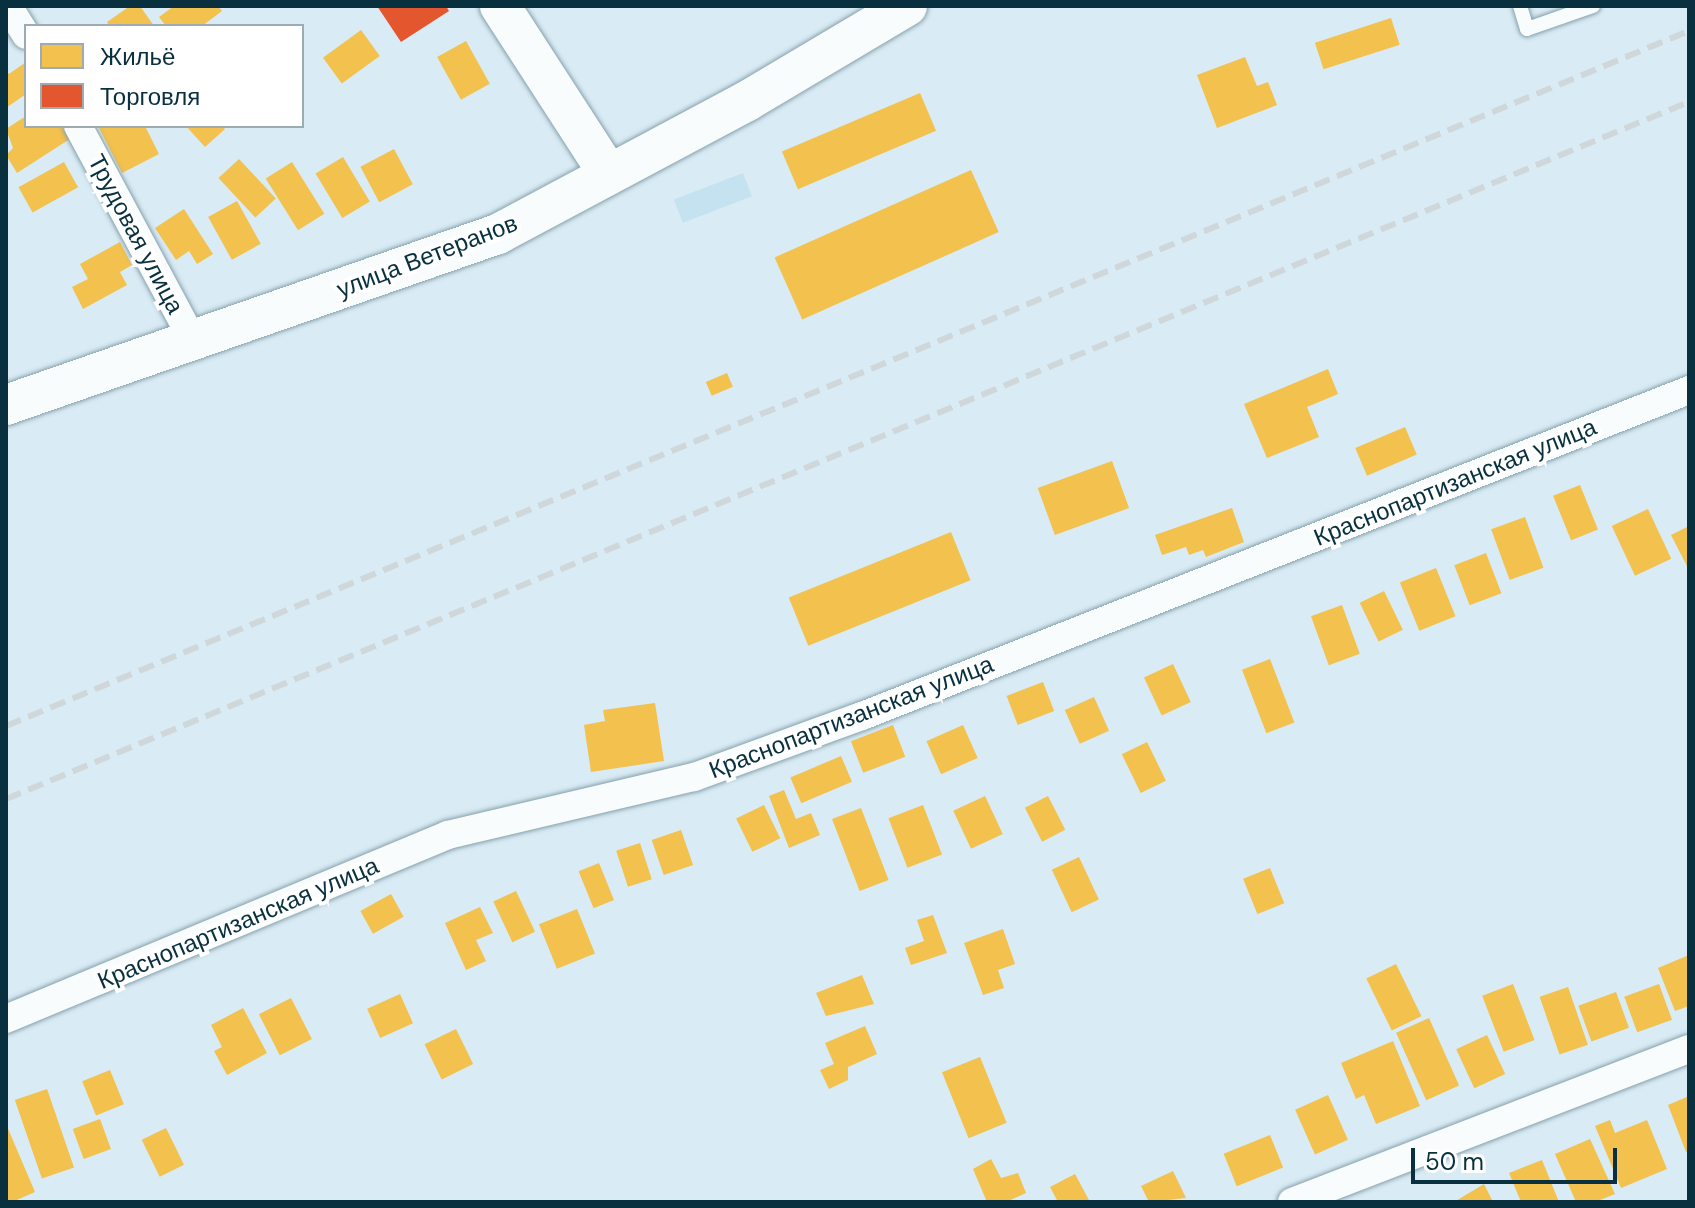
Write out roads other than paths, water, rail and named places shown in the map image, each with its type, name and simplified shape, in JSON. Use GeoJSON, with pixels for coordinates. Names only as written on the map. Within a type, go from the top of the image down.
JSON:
{"type":"FeatureCollection","features":[{"type":"Feature","properties":{"kind":"main road","name":"улица Ветеранов"},"geometry":{"type":"LineString","coordinates":[[6,405],[498,234],[747,101],[907,6]]}},
{"type":"Feature","properties":{"kind":"main road"},"geometry":{"type":"LineString","coordinates":[[505,8],[608,173]]}},
{"type":"Feature","properties":{"kind":"street"},"geometry":{"type":"LineString","coordinates":[[8,6],[24,32]]}},
{"type":"Feature","properties":{"kind":"street","name":"Трудовая улица"},"geometry":{"type":"LineString","coordinates":[[79,128],[194,342]]}},
{"type":"Feature","properties":{"kind":"street","name":"Краснопартизанская улица"},"geometry":{"type":"LineString","coordinates":[[6,1019],[448,835],[694,777],[862,716],[1689,390]]}},
{"type":"Feature","properties":{"kind":"street"},"geometry":{"type":"LineString","coordinates":[[1292,1202],[1689,1049]]}},
{"type":"Feature","properties":{"kind":"lane"},"geometry":{"type":"LineString","coordinates":[[1520,6],[1527,29],[1593,6]]}},
{"type":"Feature","properties":{"kind":"railway"},"geometry":{"type":"LineString","coordinates":[[6,726],[1689,31]]}},
{"type":"Feature","properties":{"kind":"railway"},"geometry":{"type":"LineString","coordinates":[[6,799],[1689,102]]}}]}
